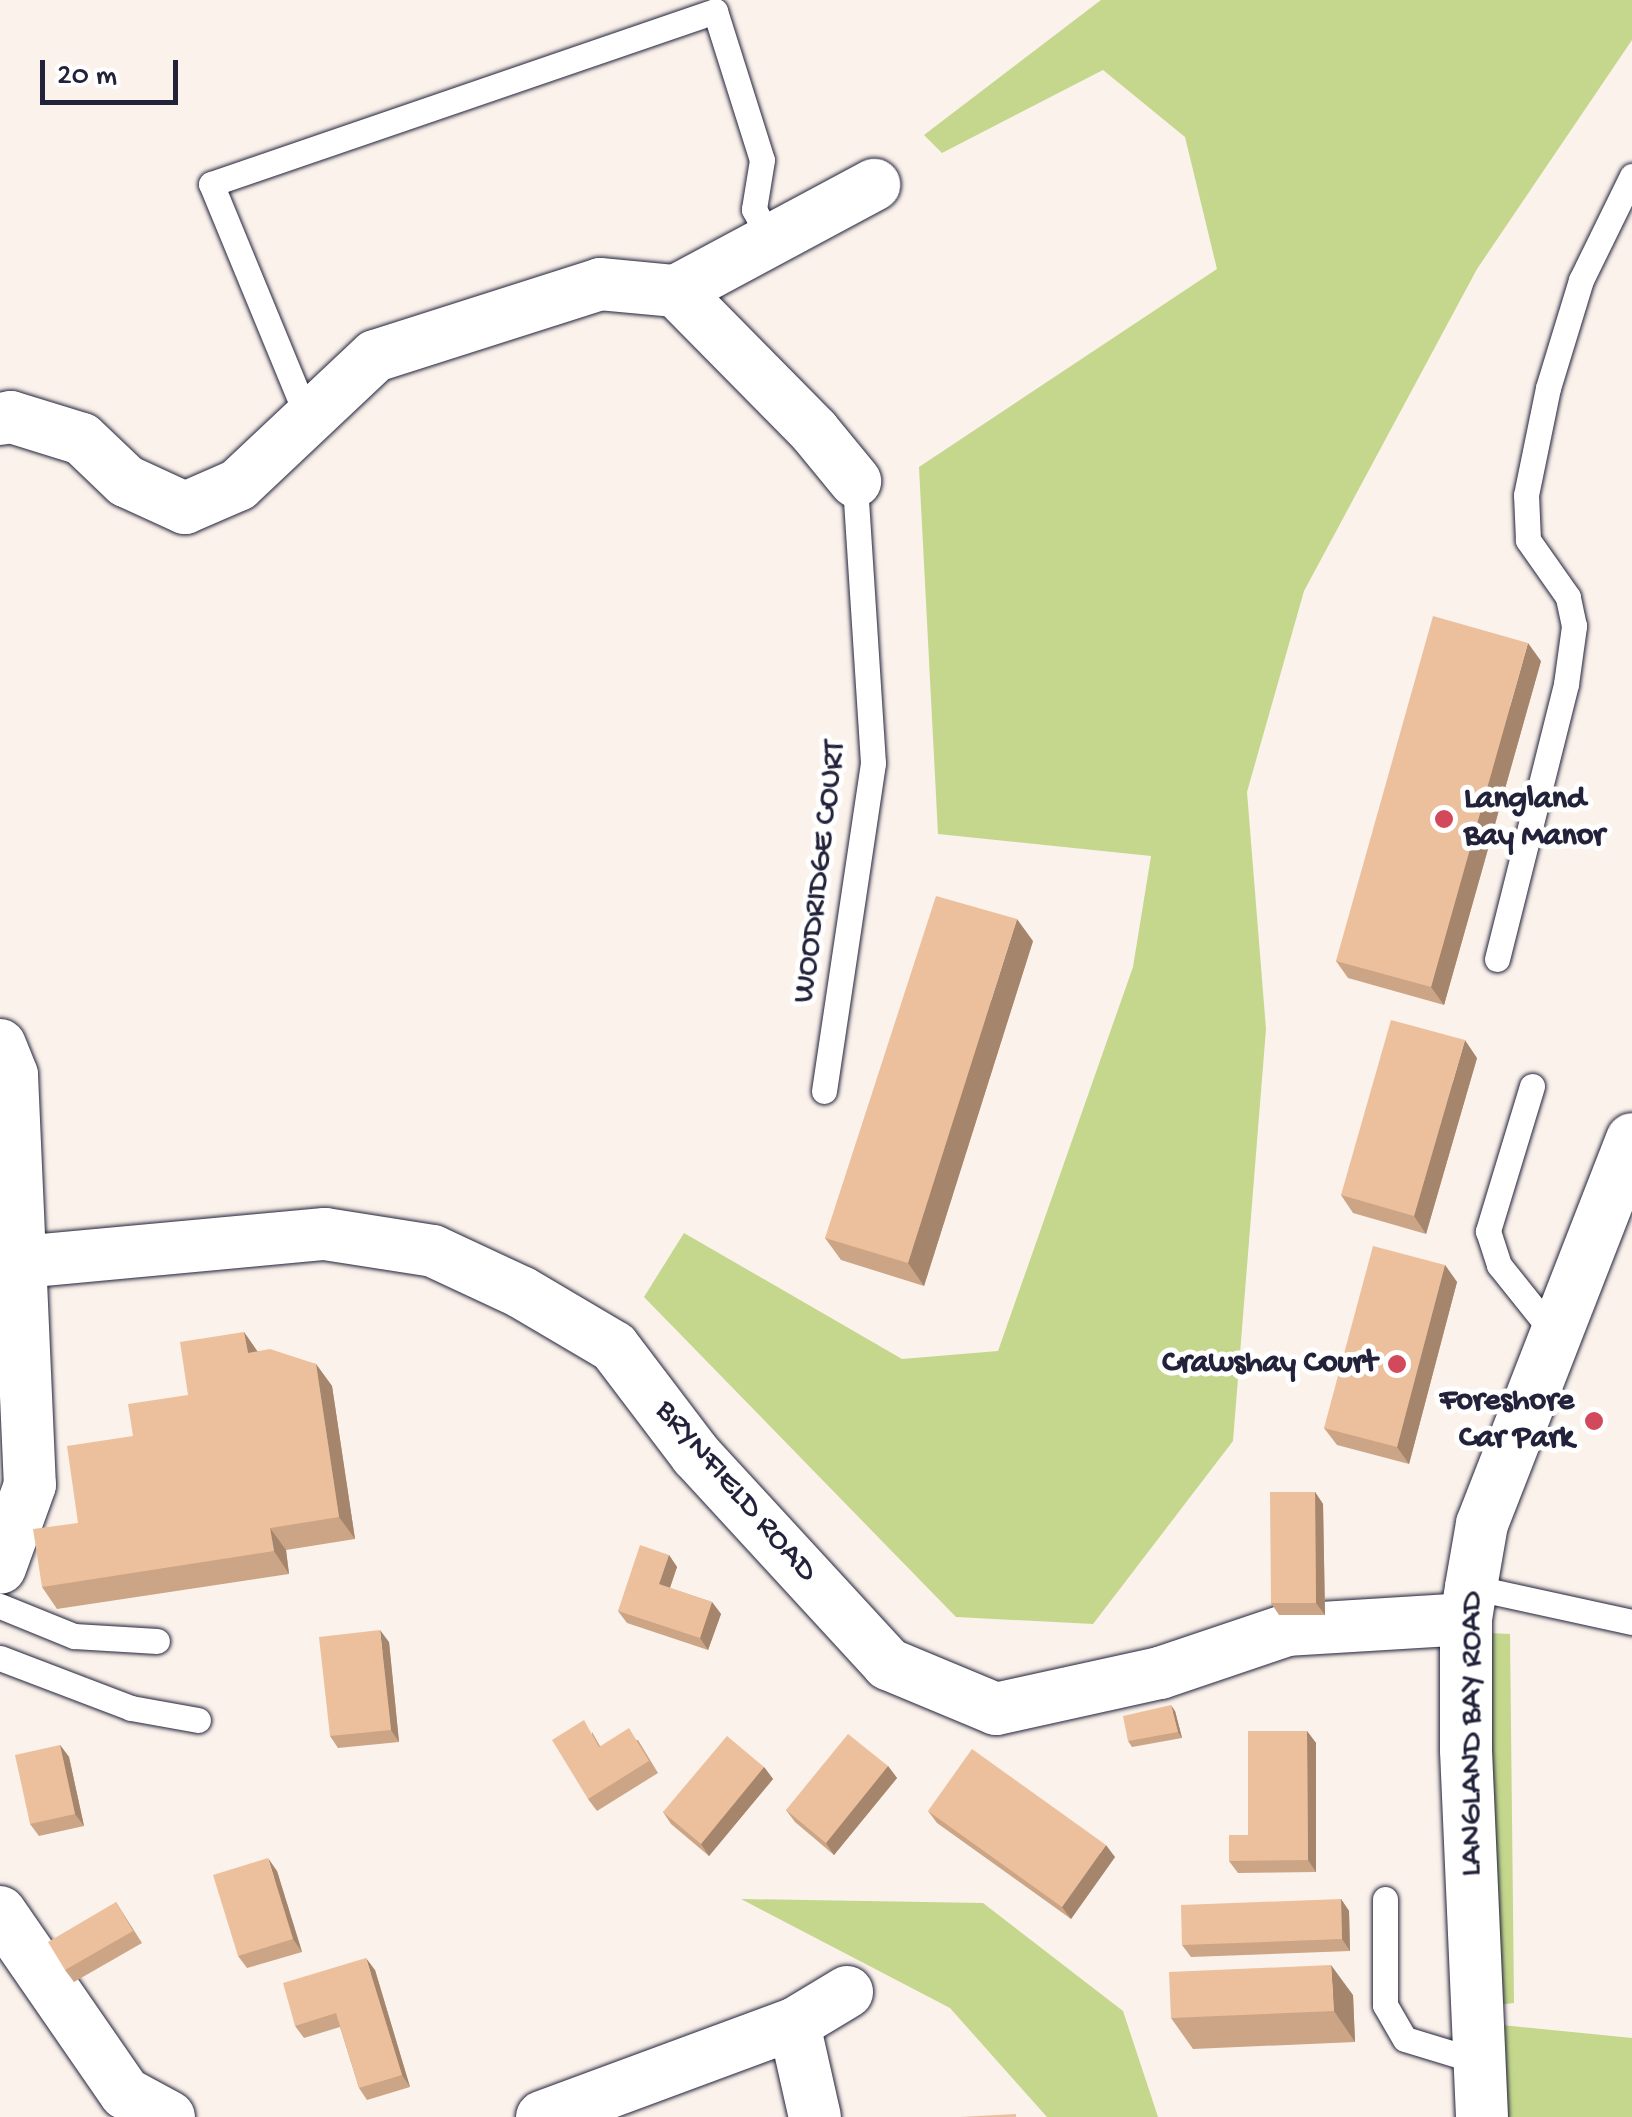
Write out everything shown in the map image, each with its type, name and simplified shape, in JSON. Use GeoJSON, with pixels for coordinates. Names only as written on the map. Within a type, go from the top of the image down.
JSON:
{"type":"FeatureCollection","features":[{"type":"Feature","properties":{"kind":"street"},"geometry":{"type":"LineString","coordinates":[[0,420],[11,417],[82,439],[126,481],[184,508],[238,485],[375,356],[600,284],[676,291],[874,185]]}},
{"type":"Feature","properties":{"kind":"street"},"geometry":{"type":"LineString","coordinates":[[676,291],[814,432],[855,481]]}},
{"type":"Feature","properties":{"kind":"street"},"geometry":{"type":"LineString","coordinates":[[0,1045],[12,1075],[10,1264],[30,1485],[0,1568]]}},
{"type":"Feature","properties":{"kind":"street","name":"LANGLAND BAY ROAD"},"geometry":{"type":"LineString","coordinates":[[1482,2117],[1466,1750],[1468,1603],[1482,1524],[1632,1139]]}},
{"type":"Feature","properties":{"kind":"street","name":"BRYNFIELD ROAD"},"geometry":{"type":"LineString","coordinates":[[10,1264],[326,1234],[433,1251],[521,1292],[614,1347],[696,1454],[888,1664],[996,1709],[1160,1673],[1287,1630],[1468,1603]]}},
{"type":"Feature","properties":{"kind":"street"},"geometry":{"type":"LineString","coordinates":[[0,1912],[124,2093],[169,2117]]}},
{"type":"Feature","properties":{"kind":"street"},"geometry":{"type":"LineString","coordinates":[[542,2117],[794,2024],[847,1992]]}},
{"type":"Feature","properties":{"kind":"street"},"geometry":{"type":"LineString","coordinates":[[794,2024],[815,2117]]}},
{"type":"Feature","properties":{"kind":"lane"},"geometry":{"type":"LineString","coordinates":[[308,420],[210,184],[715,11],[762,160],[754,209],[770,240]]}},
{"type":"Feature","properties":{"kind":"lane"},"geometry":{"type":"LineString","coordinates":[[1497,959],[1566,684],[1574,626],[1568,597],[1528,540],[1526,494],[1548,388],[1581,280],[1632,176]]}},
{"type":"Feature","properties":{"kind":"lane","name":"WOODRIDGE COURT"},"geometry":{"type":"LineString","coordinates":[[824,1091],[874,764],[855,481]]}},
{"type":"Feature","properties":{"kind":"lane"},"geometry":{"type":"LineString","coordinates":[[1532,1086],[1488,1231],[1500,1265],[1555,1335]]}},
{"type":"Feature","properties":{"kind":"lane"},"geometry":{"type":"LineString","coordinates":[[1468,1603],[1632,1622]]}},
{"type":"Feature","properties":{"kind":"lane"},"geometry":{"type":"LineString","coordinates":[[0,1606],[74,1636],[157,1640]]}},
{"type":"Feature","properties":{"kind":"lane"},"geometry":{"type":"LineString","coordinates":[[0,1658],[131,1708],[198,1720]]}},
{"type":"Feature","properties":{"kind":"lane"},"geometry":{"type":"LineString","coordinates":[[1385,1899],[1385,2006],[1405,2039],[1480,2062]]}},
{"type":"Feature","properties":{"kind":"green space"},"geometry":{"type":"Polygon","coordinates":[[[1101,0],[1632,0],[1632,40],[1477,269],[1304,591],[1247,792],[1266,1029],[1233,1441],[1093,1624],[956,1617],[644,1297],[684,1233],[902,1359],[998,1351],[1133,967],[1151,856],[938,834],[919,467],[1217,269],[1185,137],[1103,70],[942,153],[924,135],[1101,0]]]}},
{"type":"Feature","properties":{"kind":"green space"},"geometry":{"type":"Polygon","coordinates":[[[1489,1633],[1510,1634],[1514,2003],[1498,2005],[1489,1633]]]}},
{"type":"Feature","properties":{"kind":"green space"},"geometry":{"type":"Polygon","coordinates":[[[741,1899],[983,1903],[1123,2011],[1158,2117],[1047,2117],[950,2008],[741,1899]]]}},
{"type":"Feature","properties":{"kind":"green space"},"geometry":{"type":"Polygon","coordinates":[[[1502,2025],[1632,2038],[1632,2117],[1508,2117],[1502,2025]]]}},
{"type":"Feature","properties":{"kind":"building","name":"Langland Bay Manor"},"geometry":{"type":"Polygon","coordinates":[[[1433,616],[1528,643],[1431,987],[1336,961],[1433,616]]]}},
{"type":"Feature","properties":{"kind":"building"},"geometry":{"type":"Polygon","coordinates":[[[936,896],[1017,919],[908,1263],[825,1238],[936,896]]]}},
{"type":"Feature","properties":{"kind":"building"},"geometry":{"type":"Polygon","coordinates":[[[1391,1020],[1465,1040],[1414,1216],[1341,1195],[1391,1020]]]}},
{"type":"Feature","properties":{"kind":"building","name":"Crawshay Court"},"geometry":{"type":"Polygon","coordinates":[[[1373,1246],[1445,1265],[1397,1447],[1324,1428],[1373,1246]]]}},
{"type":"Feature","properties":{"kind":"building"},"geometry":{"type":"Polygon","coordinates":[[[244,1332],[248,1353],[270,1349],[316,1364],[339,1517],[270,1528],[274,1551],[42,1587],[33,1529],[78,1523],[67,1446],[133,1436],[128,1404],[188,1395],[180,1342],[244,1332]]]}},
{"type":"Feature","properties":{"kind":"building"},"geometry":{"type":"Polygon","coordinates":[[[1270,1492],[1315,1492],[1316,1603],[1271,1603],[1270,1492]]]}},
{"type":"Feature","properties":{"kind":"building"},"geometry":{"type":"Polygon","coordinates":[[[640,1545],[669,1555],[659,1584],[712,1602],[700,1638],[618,1611],[640,1545]]]}},
{"type":"Feature","properties":{"kind":"building"},"geometry":{"type":"Polygon","coordinates":[[[380,1630],[391,1730],[330,1736],[319,1637],[380,1630]]]}},
{"type":"Feature","properties":{"kind":"building"},"geometry":{"type":"Polygon","coordinates":[[[1171,1705],[1178,1732],[1128,1741],[1123,1716],[1171,1705]]]}},
{"type":"Feature","properties":{"kind":"building"},"geometry":{"type":"Polygon","coordinates":[[[584,1720],[599,1747],[629,1728],[649,1761],[588,1799],[552,1740],[584,1720]]]}},
{"type":"Feature","properties":{"kind":"building"},"geometry":{"type":"Polygon","coordinates":[[[1248,1731],[1307,1731],[1308,1860],[1229,1861],[1229,1835],[1248,1835],[1248,1731]]]}},
{"type":"Feature","properties":{"kind":"building"},"geometry":{"type":"Polygon","coordinates":[[[848,1734],[888,1766],[826,1843],[786,1810],[848,1734]]]}},
{"type":"Feature","properties":{"kind":"building"},"geometry":{"type":"Polygon","coordinates":[[[727,1736],[764,1767],[701,1844],[663,1812],[727,1736]]]}},
{"type":"Feature","properties":{"kind":"building"},"geometry":{"type":"Polygon","coordinates":[[[60,1745],[75,1814],[30,1824],[15,1755],[60,1745]]]}},
{"type":"Feature","properties":{"kind":"building"},"geometry":{"type":"Polygon","coordinates":[[[972,1749],[1106,1845],[1062,1907],[928,1811],[972,1749]]]}},
{"type":"Feature","properties":{"kind":"building"},"geometry":{"type":"Polygon","coordinates":[[[268,1858],[293,1939],[238,1956],[213,1875],[268,1858]]]}},
{"type":"Feature","properties":{"kind":"building"},"geometry":{"type":"Polygon","coordinates":[[[1341,1899],[1342,1939],[1182,1945],[1181,1905],[1341,1899]]]}},
{"type":"Feature","properties":{"kind":"building"},"geometry":{"type":"Polygon","coordinates":[[[116,1902],[133,1931],[65,1970],[48,1942],[116,1902]]]}},
{"type":"Feature","properties":{"kind":"building"},"geometry":{"type":"Polygon","coordinates":[[[366,1958],[402,2075],[359,2088],[336,2013],[295,2026],[283,1983],[366,1958]]]}},
{"type":"Feature","properties":{"kind":"building"},"geometry":{"type":"Polygon","coordinates":[[[1331,1965],[1334,2011],[1171,2018],[1169,1972],[1331,1965]]]}},
{"type":"Feature","properties":{"kind":"building"},"geometry":{"type":"Polygon","coordinates":[[[1016,2114],[1016,2117],[960,2117],[1016,2114]]]}},
{"type":"Feature","properties":{"kind":"place","name":"Langland Bay Manor"},"geometry":{"type":"Point","coordinates":[1444,819]}},
{"type":"Feature","properties":{"kind":"place","name":"Crawshay Court"},"geometry":{"type":"Point","coordinates":[1397,1364]}},
{"type":"Feature","properties":{"kind":"place","name":"Foreshore Car Park"},"geometry":{"type":"Point","coordinates":[1594,1421]}}]}
